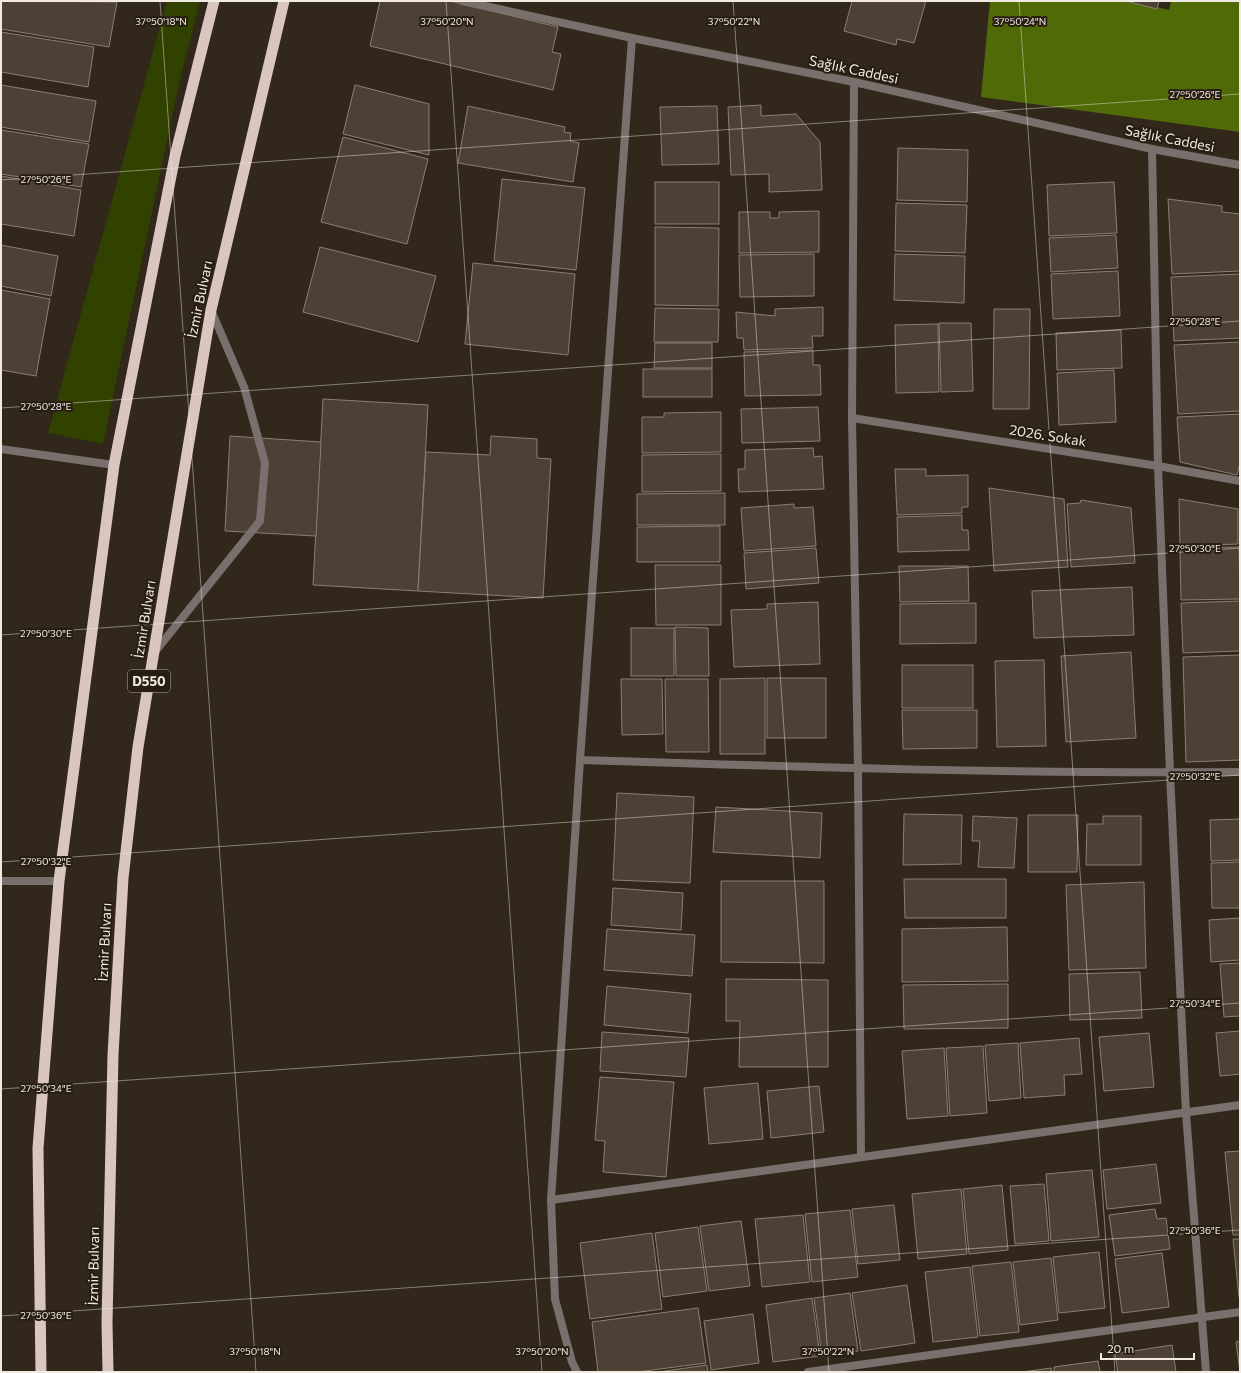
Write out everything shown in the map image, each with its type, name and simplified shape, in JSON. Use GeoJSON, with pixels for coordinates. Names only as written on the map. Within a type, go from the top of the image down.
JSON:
{"type":"FeatureCollection","features":[{"type":"Feature","properties":{"kind":"highway"},"geometry":{"type":"LineString","coordinates":[[41,1372],[38,1148],[59,881],[114,466],[175,156],[214,1]]}},
{"type":"Feature","properties":{"kind":"highway","name":"İzmir Bulvarı"},"geometry":{"type":"LineString","coordinates":[[108,1372],[107,1322],[113,1055],[123,878],[138,747],[211,310],[284,1]]}},
{"type":"Feature","properties":{"kind":"street","name":"Sağlık Caddesi"},"geometry":{"type":"LineString","coordinates":[[462,1],[632,38],[854,82],[1152,149],[1240,165]]}},
{"type":"Feature","properties":{"kind":"street"},"geometry":{"type":"LineString","coordinates":[[577,1372],[572,1362],[555,1299],[551,1200],[580,760],[632,38]]}},
{"type":"Feature","properties":{"kind":"street"},"geometry":{"type":"LineString","coordinates":[[854,82],[852,418],[858,769],[861,1156]]}},
{"type":"Feature","properties":{"kind":"street"},"geometry":{"type":"LineString","coordinates":[[1152,149],[1158,466],[1170,773],[1186,1113],[1206,1372]]}},
{"type":"Feature","properties":{"kind":"street"},"geometry":{"type":"LineString","coordinates":[[153,653],[260,521],[265,463],[244,387],[211,310]]}},
{"type":"Feature","properties":{"kind":"street","name":"2026. Sokak"},"geometry":{"type":"LineString","coordinates":[[852,418],[1158,466],[1240,481]]}},
{"type":"Feature","properties":{"kind":"street"},"geometry":{"type":"LineString","coordinates":[[1,449],[114,466]]}},
{"type":"Feature","properties":{"kind":"street"},"geometry":{"type":"LineString","coordinates":[[580,760],[858,769],[1170,773],[1240,772]]}},
{"type":"Feature","properties":{"kind":"street"},"geometry":{"type":"LineString","coordinates":[[1,881],[59,881]]}},
{"type":"Feature","properties":{"kind":"street"},"geometry":{"type":"LineString","coordinates":[[551,1200],[861,1156],[1240,1105]]}},
{"type":"Feature","properties":{"kind":"street"},"geometry":{"type":"LineString","coordinates":[[808,1372],[1240,1312]]}},
{"type":"Feature","properties":{"kind":"green space"},"geometry":{"type":"Polygon","coordinates":[[[167,1],[200,1],[180,79],[103,444],[48,433],[167,1]]]}},
{"type":"Feature","properties":{"kind":"green space"},"geometry":{"type":"Polygon","coordinates":[[[990,1],[1130,1],[1169,10],[1171,1],[1240,1],[1240,132],[981,97],[990,1]]]}},
{"type":"Feature","properties":{"kind":"building"},"geometry":{"type":"Polygon","coordinates":[[[1,1],[117,2],[109,47],[1,29],[1,1]]]}},
{"type":"Feature","properties":{"kind":"building"},"geometry":{"type":"Polygon","coordinates":[[[380,1],[450,1],[558,27],[552,52],[561,54],[553,90],[370,46],[380,1]]]}},
{"type":"Feature","properties":{"kind":"building"},"geometry":{"type":"Polygon","coordinates":[[[852,1],[926,1],[914,43],[897,39],[896,45],[844,31],[852,1]]]}},
{"type":"Feature","properties":{"kind":"building"},"geometry":{"type":"Polygon","coordinates":[[[1126,1],[1159,1],[1157,9],[1126,1]]]}},
{"type":"Feature","properties":{"kind":"building"},"geometry":{"type":"Polygon","coordinates":[[[1,32],[94,47],[88,87],[1,72],[1,32]]]}},
{"type":"Feature","properties":{"kind":"building"},"geometry":{"type":"Polygon","coordinates":[[[1,85],[96,101],[89,142],[1,127],[1,85]]]}},
{"type":"Feature","properties":{"kind":"building"},"geometry":{"type":"Polygon","coordinates":[[[355,85],[429,104],[429,155],[343,134],[355,85]]]}},
{"type":"Feature","properties":{"kind":"building"},"geometry":{"type":"Polygon","coordinates":[[[761,105],[761,116],[796,114],[820,142],[822,190],[769,192],[769,174],[731,175],[728,107],[761,105]]]}},
{"type":"Feature","properties":{"kind":"building"},"geometry":{"type":"Polygon","coordinates":[[[468,106],[565,127],[564,132],[571,133],[570,141],[579,143],[573,182],[458,163],[468,106]]]}},
{"type":"Feature","properties":{"kind":"building"},"geometry":{"type":"Polygon","coordinates":[[[717,106],[719,164],[662,165],[660,107],[717,106]]]}},
{"type":"Feature","properties":{"kind":"building"},"geometry":{"type":"Polygon","coordinates":[[[1,130],[89,144],[81,187],[1,174],[1,130]]]}},
{"type":"Feature","properties":{"kind":"building"},"geometry":{"type":"Polygon","coordinates":[[[343,137],[428,159],[407,244],[321,222],[343,137]]]}},
{"type":"Feature","properties":{"kind":"building"},"geometry":{"type":"Polygon","coordinates":[[[898,148],[968,150],[967,202],[897,200],[898,148]]]}},
{"type":"Feature","properties":{"kind":"building"},"geometry":{"type":"Polygon","coordinates":[[[1,176],[81,190],[74,236],[1,224],[1,176]]]}},
{"type":"Feature","properties":{"kind":"building"},"geometry":{"type":"Polygon","coordinates":[[[502,179],[585,188],[576,270],[494,261],[502,179]]]}},
{"type":"Feature","properties":{"kind":"building"},"geometry":{"type":"Polygon","coordinates":[[[655,182],[719,182],[719,224],[655,224],[655,182]]]}},
{"type":"Feature","properties":{"kind":"building"},"geometry":{"type":"Polygon","coordinates":[[[1114,182],[1117,233],[1049,236],[1047,185],[1114,182]]]}},
{"type":"Feature","properties":{"kind":"building"},"geometry":{"type":"Polygon","coordinates":[[[1168,199],[1222,206],[1222,212],[1240,214],[1240,271],[1172,274],[1168,199]]]}},
{"type":"Feature","properties":{"kind":"building"},"geometry":{"type":"Polygon","coordinates":[[[896,203],[967,205],[965,253],[895,251],[896,203]]]}},
{"type":"Feature","properties":{"kind":"building"},"geometry":{"type":"Polygon","coordinates":[[[819,211],[819,252],[739,253],[739,212],[770,212],[770,218],[779,218],[779,212],[819,211]]]}},
{"type":"Feature","properties":{"kind":"building"},"geometry":{"type":"Polygon","coordinates":[[[655,227],[719,228],[718,306],[655,305],[655,227]]]}},
{"type":"Feature","properties":{"kind":"building"},"geometry":{"type":"Polygon","coordinates":[[[1116,235],[1118,268],[1051,272],[1049,238],[1116,235]]]}},
{"type":"Feature","properties":{"kind":"building"},"geometry":{"type":"Polygon","coordinates":[[[1,245],[58,256],[51,296],[1,286],[1,245]]]}},
{"type":"Feature","properties":{"kind":"building"},"geometry":{"type":"Polygon","coordinates":[[[320,247],[436,276],[418,342],[303,312],[320,247]]]}},
{"type":"Feature","properties":{"kind":"building"},"geometry":{"type":"Polygon","coordinates":[[[814,254],[814,296],[740,297],[739,255],[814,254]]]}},
{"type":"Feature","properties":{"kind":"building"},"geometry":{"type":"Polygon","coordinates":[[[895,254],[965,256],[964,303],[894,300],[895,254]]]}},
{"type":"Feature","properties":{"kind":"building"},"geometry":{"type":"Polygon","coordinates":[[[473,263],[575,274],[568,355],[465,344],[473,263]]]}},
{"type":"Feature","properties":{"kind":"building"},"geometry":{"type":"Polygon","coordinates":[[[1118,271],[1120,316],[1053,319],[1051,274],[1118,271]]]}},
{"type":"Feature","properties":{"kind":"building"},"geometry":{"type":"Polygon","coordinates":[[[1240,274],[1240,338],[1174,341],[1171,277],[1240,274]]]}},
{"type":"Feature","properties":{"kind":"building"},"geometry":{"type":"Polygon","coordinates":[[[1,290],[50,299],[36,376],[1,370],[1,290]]]}},
{"type":"Feature","properties":{"kind":"building"},"geometry":{"type":"Polygon","coordinates":[[[823,307],[823,336],[812,336],[813,348],[744,350],[743,338],[737,338],[736,312],[775,316],[775,309],[823,307]]]}},
{"type":"Feature","properties":{"kind":"building"},"geometry":{"type":"Polygon","coordinates":[[[655,308],[719,309],[718,342],[654,342],[655,308]]]}},
{"type":"Feature","properties":{"kind":"building"},"geometry":{"type":"Polygon","coordinates":[[[994,309],[1030,309],[1029,409],[993,409],[994,309]]]}},
{"type":"Feature","properties":{"kind":"building"},"geometry":{"type":"Polygon","coordinates":[[[939,323],[971,323],[973,391],[941,392],[939,323]]]}},
{"type":"Feature","properties":{"kind":"building"},"geometry":{"type":"Polygon","coordinates":[[[938,324],[939,392],[896,393],[895,325],[938,324]]]}},
{"type":"Feature","properties":{"kind":"building"},"geometry":{"type":"Polygon","coordinates":[[[1121,330],[1122,368],[1057,370],[1056,333],[1121,330]]]}},
{"type":"Feature","properties":{"kind":"building"},"geometry":{"type":"Polygon","coordinates":[[[1240,342],[1240,411],[1178,414],[1174,345],[1240,342]]]}},
{"type":"Feature","properties":{"kind":"building"},"geometry":{"type":"Polygon","coordinates":[[[655,343],[712,343],[712,368],[654,368],[655,343]]]}},
{"type":"Feature","properties":{"kind":"building"},"geometry":{"type":"Polygon","coordinates":[[[813,350],[813,365],[820,365],[821,395],[745,396],[744,352],[813,350]]]}},
{"type":"Feature","properties":{"kind":"building"},"geometry":{"type":"Polygon","coordinates":[[[643,369],[712,369],[712,397],[643,397],[643,369]]]}},
{"type":"Feature","properties":{"kind":"building"},"geometry":{"type":"Polygon","coordinates":[[[1114,370],[1116,422],[1059,425],[1057,373],[1114,370]]]}},
{"type":"Feature","properties":{"kind":"building"},"geometry":{"type":"Polygon","coordinates":[[[323,399],[428,405],[418,591],[313,585],[323,399]]]}},
{"type":"Feature","properties":{"kind":"building"},"geometry":{"type":"Polygon","coordinates":[[[818,407],[820,441],[742,443],[741,409],[818,407]]]}},
{"type":"Feature","properties":{"kind":"building"},"geometry":{"type":"Polygon","coordinates":[[[721,412],[721,452],[642,453],[642,417],[664,417],[664,413],[721,412]]]}},
{"type":"Feature","properties":{"kind":"building"},"geometry":{"type":"Polygon","coordinates":[[[1240,414],[1240,463],[1237,475],[1180,462],[1177,417],[1240,414]]]}},
{"type":"Feature","properties":{"kind":"building"},"geometry":{"type":"Polygon","coordinates":[[[230,436],[321,442],[316,536],[225,531],[230,436]]]}},
{"type":"Feature","properties":{"kind":"building"},"geometry":{"type":"Polygon","coordinates":[[[491,436],[537,439],[537,458],[551,459],[543,598],[418,591],[426,452],[490,455],[491,436]]]}},
{"type":"Feature","properties":{"kind":"building"},"geometry":{"type":"Polygon","coordinates":[[[813,448],[814,457],[822,456],[824,489],[739,492],[738,469],[745,469],[745,450],[813,448]]]}},
{"type":"Feature","properties":{"kind":"building"},"geometry":{"type":"Polygon","coordinates":[[[721,454],[721,491],[642,492],[642,455],[721,454]]]}},
{"type":"Feature","properties":{"kind":"building"},"geometry":{"type":"Polygon","coordinates":[[[895,469],[926,469],[926,476],[968,475],[968,507],[962,507],[962,513],[897,515],[895,469]]]}},
{"type":"Feature","properties":{"kind":"building"},"geometry":{"type":"Polygon","coordinates":[[[989,488],[1064,499],[1068,567],[994,571],[989,488]]]}},
{"type":"Feature","properties":{"kind":"building"},"geometry":{"type":"Polygon","coordinates":[[[725,493],[725,525],[637,525],[637,494],[725,493]]]}},
{"type":"Feature","properties":{"kind":"building"},"geometry":{"type":"Polygon","coordinates":[[[1179,499],[1238,509],[1238,544],[1180,546],[1179,499]]]}},
{"type":"Feature","properties":{"kind":"building"},"geometry":{"type":"Polygon","coordinates":[[[1081,500],[1131,508],[1135,563],[1071,567],[1067,504],[1080,503],[1081,500]]]}},
{"type":"Feature","properties":{"kind":"building"},"geometry":{"type":"Polygon","coordinates":[[[794,504],[794,508],[813,507],[816,546],[744,551],[741,508],[794,504]]]}},
{"type":"Feature","properties":{"kind":"building"},"geometry":{"type":"Polygon","coordinates":[[[962,515],[962,530],[968,530],[969,550],[898,552],[897,517],[962,515]]]}},
{"type":"Feature","properties":{"kind":"building"},"geometry":{"type":"Polygon","coordinates":[[[720,526],[720,562],[637,562],[637,527],[720,526]]]}},
{"type":"Feature","properties":{"kind":"building"},"geometry":{"type":"Polygon","coordinates":[[[1239,547],[1240,599],[1181,600],[1180,548],[1239,547]]]}},
{"type":"Feature","properties":{"kind":"building"},"geometry":{"type":"Polygon","coordinates":[[[816,548],[819,583],[746,589],[744,553],[816,548]]]}},
{"type":"Feature","properties":{"kind":"building"},"geometry":{"type":"Polygon","coordinates":[[[655,565],[721,565],[721,625],[656,625],[655,565]]]}},
{"type":"Feature","properties":{"kind":"building"},"geometry":{"type":"Polygon","coordinates":[[[899,566],[968,566],[969,601],[900,602],[899,566]]]}},
{"type":"Feature","properties":{"kind":"building"},"geometry":{"type":"Polygon","coordinates":[[[1132,587],[1134,635],[1034,638],[1032,591],[1132,587]]]}},
{"type":"Feature","properties":{"kind":"building"},"geometry":{"type":"Polygon","coordinates":[[[1240,601],[1240,651],[1183,653],[1181,603],[1240,601]]]}},
{"type":"Feature","properties":{"kind":"building"},"geometry":{"type":"Polygon","coordinates":[[[818,602],[820,664],[734,667],[731,610],[767,609],[767,604],[818,602]]]}},
{"type":"Feature","properties":{"kind":"building"},"geometry":{"type":"Polygon","coordinates":[[[976,603],[976,643],[900,644],[900,604],[976,603]]]}},
{"type":"Feature","properties":{"kind":"building"},"geometry":{"type":"Polygon","coordinates":[[[675,627],[708,628],[709,676],[676,676],[675,627]]]}},
{"type":"Feature","properties":{"kind":"building"},"geometry":{"type":"Polygon","coordinates":[[[631,628],[674,628],[674,676],[631,676],[631,628]]]}},
{"type":"Feature","properties":{"kind":"building"},"geometry":{"type":"Polygon","coordinates":[[[1131,652],[1136,738],[1066,742],[1061,656],[1131,652]]]}},
{"type":"Feature","properties":{"kind":"building"},"geometry":{"type":"Polygon","coordinates":[[[1240,655],[1240,760],[1186,762],[1183,657],[1240,655]]]}},
{"type":"Feature","properties":{"kind":"building"},"geometry":{"type":"Polygon","coordinates":[[[1044,660],[1046,746],[997,747],[995,661],[1044,660]]]}},
{"type":"Feature","properties":{"kind":"building"},"geometry":{"type":"Polygon","coordinates":[[[902,665],[973,665],[973,708],[902,708],[902,665]]]}},
{"type":"Feature","properties":{"kind":"building"},"geometry":{"type":"Polygon","coordinates":[[[765,678],[765,754],[720,754],[720,679],[765,678]]]}},
{"type":"Feature","properties":{"kind":"building"},"geometry":{"type":"Polygon","coordinates":[[[767,678],[826,678],[826,738],[767,738],[767,678]]]}},
{"type":"Feature","properties":{"kind":"building"},"geometry":{"type":"Polygon","coordinates":[[[621,679],[662,679],[663,734],[622,735],[621,679]]]}},
{"type":"Feature","properties":{"kind":"building"},"geometry":{"type":"Polygon","coordinates":[[[665,679],[708,679],[709,752],[666,752],[665,679]]]}},
{"type":"Feature","properties":{"kind":"building"},"geometry":{"type":"Polygon","coordinates":[[[902,710],[977,710],[977,748],[903,749],[902,710]]]}},
{"type":"Feature","properties":{"kind":"building"},"geometry":{"type":"Polygon","coordinates":[[[617,793],[694,797],[690,883],[613,880],[617,793]]]}},
{"type":"Feature","properties":{"kind":"building"},"geometry":{"type":"Polygon","coordinates":[[[716,807],[822,813],[820,858],[713,852],[716,807]]]}},
{"type":"Feature","properties":{"kind":"building"},"geometry":{"type":"Polygon","coordinates":[[[904,814],[962,815],[961,864],[903,865],[904,814]]]}},
{"type":"Feature","properties":{"kind":"building"},"geometry":{"type":"Polygon","coordinates":[[[1028,815],[1078,815],[1077,872],[1028,872],[1028,815]]]}},
{"type":"Feature","properties":{"kind":"building"},"geometry":{"type":"Polygon","coordinates":[[[973,816],[1017,818],[1014,868],[978,867],[980,841],[972,841],[973,816]]]}},
{"type":"Feature","properties":{"kind":"building"},"geometry":{"type":"Polygon","coordinates":[[[1103,816],[1141,816],[1141,865],[1086,865],[1087,824],[1103,824],[1103,816]]]}},
{"type":"Feature","properties":{"kind":"building"},"geometry":{"type":"Polygon","coordinates":[[[1240,819],[1240,860],[1211,861],[1210,820],[1240,819]]]}},
{"type":"Feature","properties":{"kind":"building"},"geometry":{"type":"Polygon","coordinates":[[[1240,862],[1240,908],[1212,908],[1211,863],[1240,862]]]}},
{"type":"Feature","properties":{"kind":"building"},"geometry":{"type":"Polygon","coordinates":[[[904,879],[1006,879],[1006,918],[905,918],[904,879]]]}},
{"type":"Feature","properties":{"kind":"building"},"geometry":{"type":"Polygon","coordinates":[[[721,881],[824,881],[824,963],[721,962],[721,881]]]}},
{"type":"Feature","properties":{"kind":"building"},"geometry":{"type":"Polygon","coordinates":[[[1144,882],[1146,968],[1069,970],[1066,885],[1144,882]]]}},
{"type":"Feature","properties":{"kind":"building"},"geometry":{"type":"Polygon","coordinates":[[[613,888],[683,893],[681,930],[611,925],[613,888]]]}},
{"type":"Feature","properties":{"kind":"building"},"geometry":{"type":"Polygon","coordinates":[[[1240,918],[1240,960],[1211,962],[1209,920],[1240,918]]]}},
{"type":"Feature","properties":{"kind":"building"},"geometry":{"type":"Polygon","coordinates":[[[1007,927],[1008,981],[902,982],[902,929],[1007,927]]]}},
{"type":"Feature","properties":{"kind":"building"},"geometry":{"type":"Polygon","coordinates":[[[607,929],[695,935],[692,976],[604,970],[607,929]]]}},
{"type":"Feature","properties":{"kind":"building"},"geometry":{"type":"Polygon","coordinates":[[[1240,963],[1240,1016],[1224,1017],[1220,964],[1240,963]]]}},
{"type":"Feature","properties":{"kind":"building"},"geometry":{"type":"Polygon","coordinates":[[[1140,972],[1142,1018],[1070,1020],[1069,974],[1140,972]]]}},
{"type":"Feature","properties":{"kind":"building"},"geometry":{"type":"Polygon","coordinates":[[[726,979],[828,980],[828,1067],[739,1067],[740,1021],[726,1021],[726,979]]]}},
{"type":"Feature","properties":{"kind":"building"},"geometry":{"type":"Polygon","coordinates":[[[1008,984],[1008,1028],[904,1029],[903,985],[1008,984]]]}},
{"type":"Feature","properties":{"kind":"building"},"geometry":{"type":"Polygon","coordinates":[[[607,986],[691,994],[688,1033],[604,1025],[607,986]]]}},
{"type":"Feature","properties":{"kind":"building"},"geometry":{"type":"Polygon","coordinates":[[[1240,1031],[1240,1074],[1220,1076],[1216,1033],[1240,1031]]]}},
{"type":"Feature","properties":{"kind":"building"},"geometry":{"type":"Polygon","coordinates":[[[602,1032],[689,1038],[686,1077],[600,1071],[602,1032]]]}},
{"type":"Feature","properties":{"kind":"building"},"geometry":{"type":"Polygon","coordinates":[[[1149,1033],[1154,1087],[1104,1091],[1099,1037],[1149,1033]]]}},
{"type":"Feature","properties":{"kind":"building"},"geometry":{"type":"Polygon","coordinates":[[[1079,1038],[1082,1074],[1064,1075],[1065,1095],[1024,1098],[1020,1043],[1079,1038]]]}},
{"type":"Feature","properties":{"kind":"building"},"geometry":{"type":"Polygon","coordinates":[[[1018,1043],[1021,1098],[989,1101],[985,1045],[1018,1043]]]}},
{"type":"Feature","properties":{"kind":"building"},"geometry":{"type":"Polygon","coordinates":[[[983,1046],[987,1113],[950,1116],[946,1048],[983,1046]]]}},
{"type":"Feature","properties":{"kind":"building"},"geometry":{"type":"Polygon","coordinates":[[[944,1048],[948,1116],[907,1119],[902,1051],[944,1048]]]}},
{"type":"Feature","properties":{"kind":"building"},"geometry":{"type":"Polygon","coordinates":[[[600,1077],[674,1082],[666,1177],[603,1172],[605,1141],[595,1140],[600,1077]]]}},
{"type":"Feature","properties":{"kind":"building"},"geometry":{"type":"Polygon","coordinates":[[[758,1083],[763,1139],[709,1144],[704,1088],[758,1083]]]}},
{"type":"Feature","properties":{"kind":"building"},"geometry":{"type":"Polygon","coordinates":[[[819,1086],[824,1132],[771,1138],[767,1091],[819,1086]]]}},
{"type":"Feature","properties":{"kind":"building"},"geometry":{"type":"Polygon","coordinates":[[[1240,1151],[1240,1235],[1233,1235],[1225,1152],[1240,1151]]]}},
{"type":"Feature","properties":{"kind":"building"},"geometry":{"type":"Polygon","coordinates":[[[1156,1164],[1161,1203],[1107,1209],[1103,1170],[1156,1164]]]}},
{"type":"Feature","properties":{"kind":"building"},"geometry":{"type":"Polygon","coordinates":[[[1092,1170],[1099,1237],[1051,1241],[1046,1174],[1092,1170]]]}},
{"type":"Feature","properties":{"kind":"building"},"geometry":{"type":"Polygon","coordinates":[[[1044,1184],[1049,1241],[1015,1244],[1010,1186],[1044,1184]]]}},
{"type":"Feature","properties":{"kind":"building"},"geometry":{"type":"Polygon","coordinates":[[[1002,1185],[1008,1250],[969,1254],[963,1189],[1002,1185]]]}},
{"type":"Feature","properties":{"kind":"building"},"geometry":{"type":"Polygon","coordinates":[[[961,1189],[967,1254],[918,1259],[912,1194],[961,1189]]]}},
{"type":"Feature","properties":{"kind":"building"},"geometry":{"type":"Polygon","coordinates":[[[894,1205],[900,1260],[858,1264],[852,1209],[894,1205]]]}},
{"type":"Feature","properties":{"kind":"building"},"geometry":{"type":"Polygon","coordinates":[[[1155,1209],[1157,1219],[1166,1218],[1170,1249],[1115,1256],[1109,1215],[1155,1209]]]}},
{"type":"Feature","properties":{"kind":"building"},"geometry":{"type":"Polygon","coordinates":[[[850,1210],[858,1277],[812,1282],[805,1214],[850,1210]]]}},
{"type":"Feature","properties":{"kind":"building"},"geometry":{"type":"Polygon","coordinates":[[[803,1215],[810,1282],[762,1287],[755,1219],[803,1215]]]}},
{"type":"Feature","properties":{"kind":"building"},"geometry":{"type":"Polygon","coordinates":[[[741,1221],[750,1286],[709,1291],[700,1226],[741,1221]]]}},
{"type":"Feature","properties":{"kind":"building"},"geometry":{"type":"Polygon","coordinates":[[[698,1227],[707,1291],[663,1297],[655,1233],[698,1227]]]}},
{"type":"Feature","properties":{"kind":"building"},"geometry":{"type":"Polygon","coordinates":[[[652,1233],[662,1309],[590,1319],[580,1243],[652,1233]]]}},
{"type":"Feature","properties":{"kind":"building"},"geometry":{"type":"Polygon","coordinates":[[[1233,1239],[1240,1239],[1240,1297],[1239,1297],[1233,1239]]]}},
{"type":"Feature","properties":{"kind":"building"},"geometry":{"type":"Polygon","coordinates":[[[1099,1252],[1105,1308],[1059,1313],[1053,1257],[1099,1252]]]}},
{"type":"Feature","properties":{"kind":"building"},"geometry":{"type":"Polygon","coordinates":[[[1162,1253],[1169,1307],[1122,1313],[1115,1259],[1162,1253]]]}},
{"type":"Feature","properties":{"kind":"building"},"geometry":{"type":"Polygon","coordinates":[[[1051,1258],[1058,1320],[1020,1325],[1013,1262],[1051,1258]]]}},
{"type":"Feature","properties":{"kind":"building"},"geometry":{"type":"Polygon","coordinates":[[[1011,1262],[1019,1332],[980,1336],[972,1266],[1011,1262]]]}},
{"type":"Feature","properties":{"kind":"building"},"geometry":{"type":"Polygon","coordinates":[[[970,1267],[978,1337],[933,1342],[925,1272],[970,1267]]]}},
{"type":"Feature","properties":{"kind":"building"},"geometry":{"type":"Polygon","coordinates":[[[907,1285],[915,1343],[861,1351],[852,1293],[907,1285]]]}},
{"type":"Feature","properties":{"kind":"building"},"geometry":{"type":"Polygon","coordinates":[[[850,1293],[858,1351],[822,1356],[814,1298],[850,1293]]]}},
{"type":"Feature","properties":{"kind":"building"},"geometry":{"type":"Polygon","coordinates":[[[812,1298],[820,1356],[773,1362],[766,1305],[812,1298]]]}},
{"type":"Feature","properties":{"kind":"building"},"geometry":{"type":"Polygon","coordinates":[[[698,1308],[706,1363],[637,1372],[598,1372],[592,1322],[698,1308]]]}},
{"type":"Feature","properties":{"kind":"building"},"geometry":{"type":"Polygon","coordinates":[[[753,1314],[759,1363],[711,1370],[704,1321],[753,1314]]]}},
{"type":"Feature","properties":{"kind":"building"},"geometry":{"type":"Polygon","coordinates":[[[1240,1341],[1240,1372],[1236,1342],[1240,1341]]]}},
{"type":"Feature","properties":{"kind":"building"},"geometry":{"type":"Polygon","coordinates":[[[1172,1345],[1176,1372],[1118,1372],[1115,1354],[1172,1345]]]}},
{"type":"Feature","properties":{"kind":"building"},"geometry":{"type":"Polygon","coordinates":[[[1098,1361],[1100,1372],[1054,1372],[1054,1367],[1098,1361]]]}},
{"type":"Feature","properties":{"kind":"building"},"geometry":{"type":"Polygon","coordinates":[[[707,1365],[708,1372],[658,1372],[707,1365]]]}},
{"type":"Feature","properties":{"kind":"building"},"geometry":{"type":"Polygon","coordinates":[[[1051,1368],[1052,1372],[1022,1372],[1051,1368]]]}}]}
